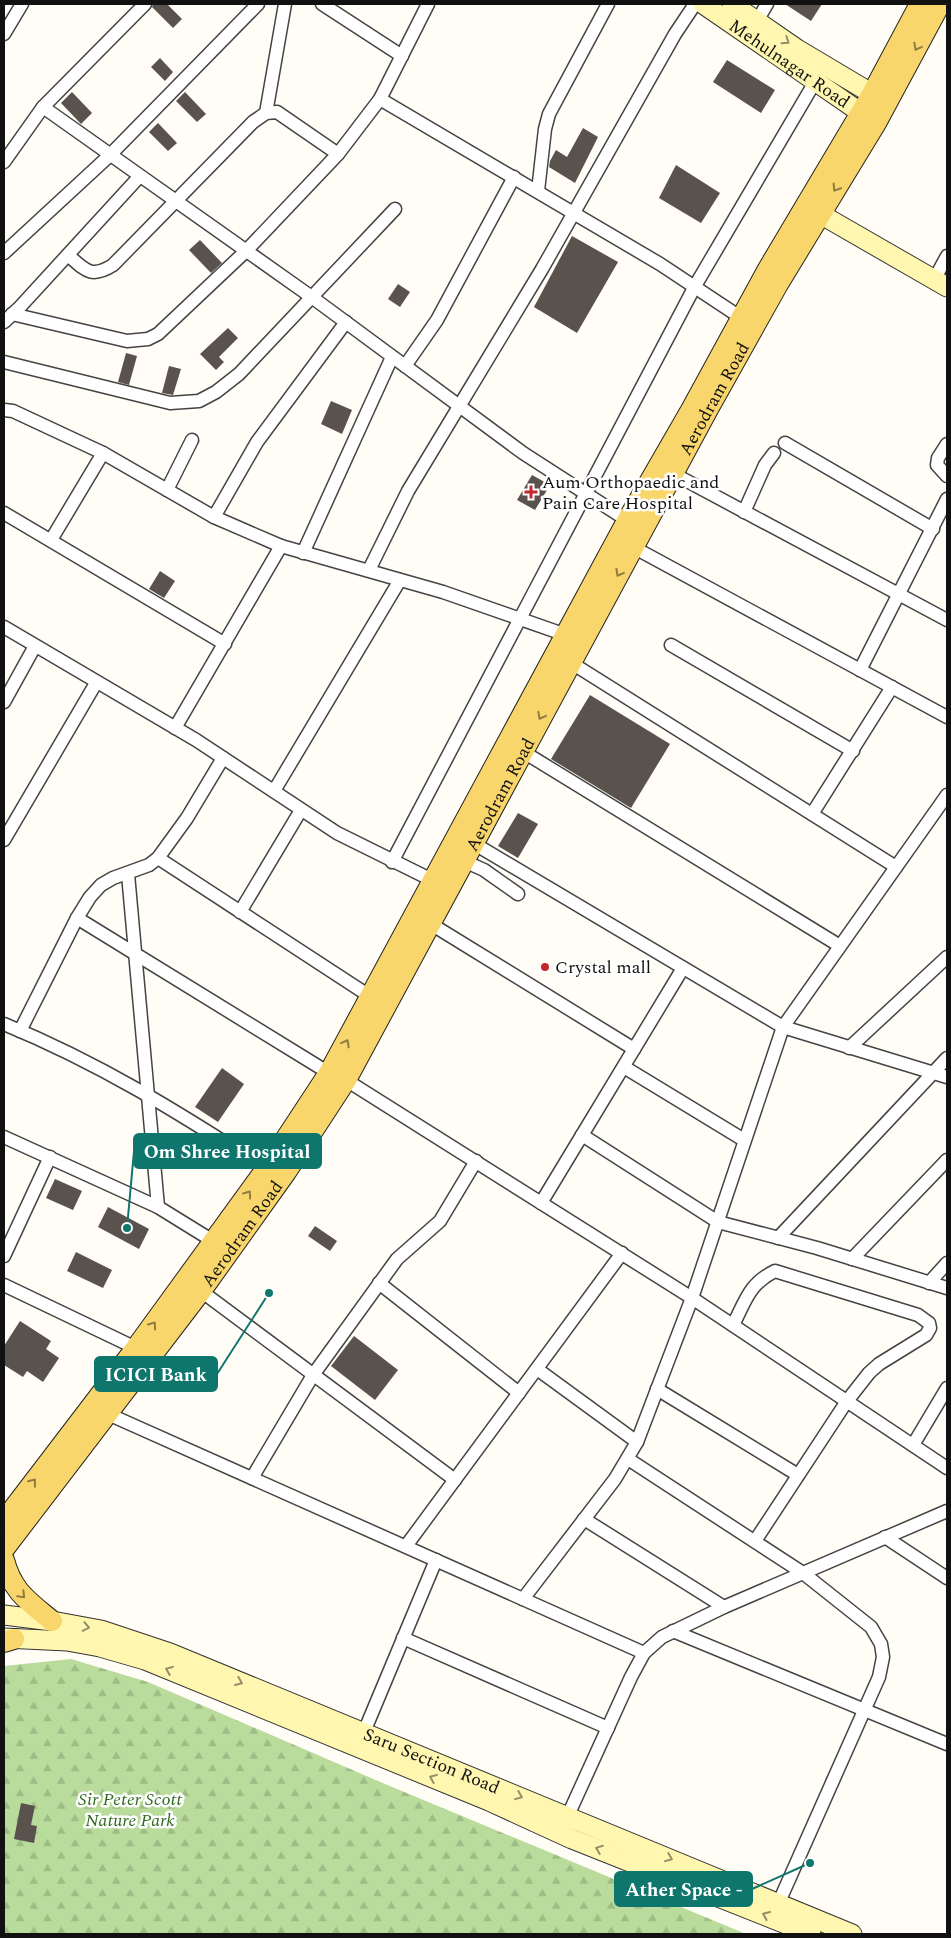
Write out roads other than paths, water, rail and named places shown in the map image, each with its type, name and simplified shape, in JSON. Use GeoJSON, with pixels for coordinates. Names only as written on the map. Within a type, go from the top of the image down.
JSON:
{"type":"FeatureCollection","features":[{"type":"Feature","properties":{"kind":"main road","name":"Aerodram Road"},"geometry":{"type":"LineString","coordinates":[[879,98],[920,4]]}},
{"type":"Feature","properties":{"kind":"main road","name":"Aerodram Road"},"geometry":{"type":"LineString","coordinates":[[4,1521],[144,1351],[201,1291],[286,1172],[338,1076],[431,924],[633,547],[635,525],[687,418],[748,322],[879,98],[940,4]]}},
{"type":"Feature","properties":{"kind":"main road","name":"Aerodram Road"},"geometry":{"type":"LineString","coordinates":[[4,1549],[108,1414],[144,1351],[213,1241],[338,1076],[371,997],[566,635],[635,525],[674,474],[748,322]]}},
{"type":"Feature","properties":{"kind":"main road"},"geometry":{"type":"LineString","coordinates":[[4,1560],[13,1585],[22,1596],[52,1621]]}},
{"type":"Feature","properties":{"kind":"street"},"geometry":{"type":"LineString","coordinates":[[4,34],[22,4]]}},
{"type":"Feature","properties":{"kind":"street"},"geometry":{"type":"LineString","coordinates":[[4,162],[43,107],[145,4]]}},
{"type":"Feature","properties":{"kind":"street"},"geometry":{"type":"LineString","coordinates":[[4,253],[110,156],[258,4]]}},
{"type":"Feature","properties":{"kind":"street"},"geometry":{"type":"LineString","coordinates":[[266,112],[285,4]]}},
{"type":"Feature","properties":{"kind":"street"},"geometry":{"type":"LineString","coordinates":[[322,4],[402,56]]}},
{"type":"Feature","properties":{"kind":"street"},"geometry":{"type":"LineString","coordinates":[[8,318],[127,342],[148,340],[158,334],[246,251],[338,154],[380,99],[428,4]]}},
{"type":"Feature","properties":{"kind":"street"},"geometry":{"type":"LineString","coordinates":[[538,191],[545,129],[549,114],[608,4]]}},
{"type":"Feature","properties":{"kind":"street"},"geometry":{"type":"LineString","coordinates":[[369,570],[408,491],[574,213],[675,34],[695,4]]}},
{"type":"Feature","properties":{"kind":"street","name":"Mehulnagar Road"},"geometry":{"type":"LineString","coordinates":[[703,4],[868,117]]}},
{"type":"Feature","properties":{"kind":"street","name":"Mehulnagar Road"},"geometry":{"type":"LineString","coordinates":[[732,4],[824,66],[879,98]]}},
{"type":"Feature","properties":{"kind":"street"},"geometry":{"type":"LineString","coordinates":[[756,21],[767,4]]}},
{"type":"Feature","properties":{"kind":"street"},"geometry":{"type":"LineString","coordinates":[[392,862],[695,286],[824,66]]}},
{"type":"Feature","properties":{"kind":"street"},"geometry":{"type":"LineString","coordinates":[[380,99],[538,191],[695,286],[748,322]]}},
{"type":"Feature","properties":{"kind":"street"},"geometry":{"type":"LineString","coordinates":[[43,107],[313,298],[523,452],[635,525]]}},
{"type":"Feature","properties":{"kind":"street"},"geometry":{"type":"LineString","coordinates":[[68,255],[90,272],[101,273],[113,265],[253,122],[266,112],[277,112],[338,154]]}},
{"type":"Feature","properties":{"kind":"street"},"geometry":{"type":"LineString","coordinates":[[8,318],[139,176]]}},
{"type":"Feature","properties":{"kind":"street"},"geometry":{"type":"LineString","coordinates":[[405,366],[437,320],[514,177]]}},
{"type":"Feature","properties":{"kind":"street"},"geometry":{"type":"LineString","coordinates":[[4,362],[156,401],[186,403],[199,400],[216,392],[239,374],[313,298],[395,209]]}},
{"type":"Feature","properties":{"kind":"street"},"geometry":{"type":"LineString","coordinates":[[812,210],[940,284],[947,256]]}},
{"type":"Feature","properties":{"kind":"street"},"geometry":{"type":"LineString","coordinates":[[214,517],[257,442],[346,322]]}},
{"type":"Feature","properties":{"kind":"street"},"geometry":{"type":"LineString","coordinates":[[303,553],[392,356]]}},
{"type":"Feature","properties":{"kind":"street"},"geometry":{"type":"LineString","coordinates":[[4,410],[13,411],[103,453],[214,517],[281,546],[369,570],[520,618],[566,635]]}},
{"type":"Feature","properties":{"kind":"street"},"geometry":{"type":"LineString","coordinates":[[167,490],[192,440]]}},
{"type":"Feature","properties":{"kind":"street"},"geometry":{"type":"LineString","coordinates":[[785,443],[939,523]]}},
{"type":"Feature","properties":{"kind":"street"},"geometry":{"type":"LineString","coordinates":[[947,444],[938,458],[937,465],[947,476]]}},
{"type":"Feature","properties":{"kind":"street"},"geometry":{"type":"LineString","coordinates":[[51,540],[103,453]]}},
{"type":"Feature","properties":{"kind":"street"},"geometry":{"type":"LineString","coordinates":[[744,512],[765,465],[774,453]]}},
{"type":"Feature","properties":{"kind":"street"},"geometry":{"type":"LineString","coordinates":[[674,474],[947,620]]}},
{"type":"Feature","properties":{"kind":"street"},"geometry":{"type":"LineString","coordinates":[[860,670],[939,523],[947,499]]}},
{"type":"Feature","properties":{"kind":"street"},"geometry":{"type":"LineString","coordinates":[[4,513],[224,644]]}},
{"type":"Feature","properties":{"kind":"street"},"geometry":{"type":"LineString","coordinates":[[175,728],[281,546]]}},
{"type":"Feature","properties":{"kind":"street"},"geometry":{"type":"LineString","coordinates":[[633,547],[947,717]]}},
{"type":"Feature","properties":{"kind":"street"},"geometry":{"type":"LineString","coordinates":[[274,791],[400,580]]}},
{"type":"Feature","properties":{"kind":"street"},"geometry":{"type":"LineString","coordinates":[[4,627],[175,728],[336,833],[434,881]]}},
{"type":"Feature","properties":{"kind":"street"},"geometry":{"type":"LineString","coordinates":[[671,645],[853,751]]}},
{"type":"Feature","properties":{"kind":"street"},"geometry":{"type":"LineString","coordinates":[[4,702],[35,646]]}},
{"type":"Feature","properties":{"kind":"street"},"geometry":{"type":"LineString","coordinates":[[570,662],[896,867]]}},
{"type":"Feature","properties":{"kind":"street"},"geometry":{"type":"LineString","coordinates":[[4,840],[96,683]]}},
{"type":"Feature","properties":{"kind":"street"},"geometry":{"type":"LineString","coordinates":[[812,814],[892,687]]}},
{"type":"Feature","properties":{"kind":"street"},"geometry":{"type":"LineString","coordinates":[[522,751],[840,946]]}},
{"type":"Feature","properties":{"kind":"street"},"geometry":{"type":"LineString","coordinates":[[20,1031],[77,918],[101,886],[113,878],[128,874],[158,858],[187,818],[223,758]]}},
{"type":"Feature","properties":{"kind":"street"},"geometry":{"type":"LineString","coordinates":[[523,1599],[628,1459],[637,1442],[692,1298],[744,1140],[784,1027],[947,795]]}},
{"type":"Feature","properties":{"kind":"street"},"geometry":{"type":"LineString","coordinates":[[240,912],[301,810]]}},
{"type":"Feature","properties":{"kind":"street"},"geometry":{"type":"LineString","coordinates":[[468,852],[484,870],[518,894]]}},
{"type":"Feature","properties":{"kind":"street"},"geometry":{"type":"LineString","coordinates":[[468,852],[683,968],[784,1027],[947,1077]]}},
{"type":"Feature","properties":{"kind":"street"},"geometry":{"type":"LineString","coordinates":[[158,858],[371,997]]}},
{"type":"Feature","properties":{"kind":"street"},"geometry":{"type":"LineString","coordinates":[[128,874],[158,1208]]}},
{"type":"Feature","properties":{"kind":"street"},"geometry":{"type":"LineString","coordinates":[[77,918],[338,1076],[622,1253],[947,1468]]}},
{"type":"Feature","properties":{"kind":"street"},"geometry":{"type":"LineString","coordinates":[[431,924],[634,1050]]}},
{"type":"Feature","properties":{"kind":"street"},"geometry":{"type":"LineString","coordinates":[[849,1048],[947,957]]}},
{"type":"Feature","properties":{"kind":"street"},"geometry":{"type":"LineString","coordinates":[[541,1203],[683,968]]}},
{"type":"Feature","properties":{"kind":"street"},"geometry":{"type":"LineString","coordinates":[[4,1024],[100,1068],[147,1093],[266,1169]]}},
{"type":"Feature","properties":{"kind":"street"},"geometry":{"type":"LineString","coordinates":[[778,1238],[947,1058]]}},
{"type":"Feature","properties":{"kind":"street"},"geometry":{"type":"LineString","coordinates":[[624,1067],[744,1140]]}},
{"type":"Feature","properties":{"kind":"street"},"geometry":{"type":"LineString","coordinates":[[582,1135],[718,1222],[852,1259],[947,1288]]}},
{"type":"Feature","properties":{"kind":"street"},"geometry":{"type":"LineString","coordinates":[[4,1137],[158,1208],[213,1241]]}},
{"type":"Feature","properties":{"kind":"street"},"geometry":{"type":"LineString","coordinates":[[4,1256],[50,1157]]}},
{"type":"Feature","properties":{"kind":"street"},"geometry":{"type":"LineString","coordinates":[[852,1259],[947,1160]]}},
{"type":"Feature","properties":{"kind":"street"},"geometry":{"type":"LineString","coordinates":[[252,1478],[313,1375],[398,1259],[440,1221],[476,1161]]}},
{"type":"Feature","properties":{"kind":"street"},"geometry":{"type":"LineString","coordinates":[[406,1546],[622,1253]]}},
{"type":"Feature","properties":{"kind":"street"},"geometry":{"type":"LineString","coordinates":[[929,1283],[947,1263]]}},
{"type":"Feature","properties":{"kind":"street"},"geometry":{"type":"LineString","coordinates":[[733,1325],[751,1290],[760,1278],[775,1271],[918,1315],[929,1323],[930,1328],[926,1335],[879,1364],[847,1401],[755,1541]]}},
{"type":"Feature","properties":{"kind":"street"},"geometry":{"type":"LineString","coordinates":[[380,1283],[519,1393]]}},
{"type":"Feature","properties":{"kind":"street"},"geometry":{"type":"LineString","coordinates":[[4,1285],[144,1351]]}},
{"type":"Feature","properties":{"kind":"street"},"geometry":{"type":"LineString","coordinates":[[201,1291],[455,1480]]}},
{"type":"Feature","properties":{"kind":"street"},"geometry":{"type":"LineString","coordinates":[[537,1368],[637,1442]]}},
{"type":"Feature","properties":{"kind":"street"},"geometry":{"type":"LineString","coordinates":[[913,1445],[947,1388]]}},
{"type":"Feature","properties":{"kind":"street"},"geometry":{"type":"LineString","coordinates":[[657,1389],[798,1475]]}},
{"type":"Feature","properties":{"kind":"street"},"geometry":{"type":"LineString","coordinates":[[108,1414],[644,1653]]}},
{"type":"Feature","properties":{"kind":"street"},"geometry":{"type":"LineString","coordinates":[[628,1459],[803,1572],[871,1627],[882,1644],[883,1657],[879,1677],[779,1902]]}},
{"type":"Feature","properties":{"kind":"street"},"geometry":{"type":"LineString","coordinates":[[559,1833],[644,1653],[662,1637],[803,1572],[947,1511]]}},
{"type":"Feature","properties":{"kind":"street"},"geometry":{"type":"LineString","coordinates":[[584,1519],[724,1607]]}},
{"type":"Feature","properties":{"kind":"street"},"geometry":{"type":"LineString","coordinates":[[885,1538],[947,1578]]}},
{"type":"Feature","properties":{"kind":"street"},"geometry":{"type":"LineString","coordinates":[[364,1732],[436,1560]]}},
{"type":"Feature","properties":{"kind":"street","name":"Saru Section Road"},"geometry":{"type":"LineString","coordinates":[[4,1615],[102,1630],[134,1640],[364,1732],[779,1902],[852,1934]]}},
{"type":"Feature","properties":{"kind":"street"},"geometry":{"type":"LineString","coordinates":[[673,1631],[947,1744]]}},
{"type":"Feature","properties":{"kind":"street"},"geometry":{"type":"LineString","coordinates":[[403,1638],[608,1728]]}},
{"type":"Feature","properties":{"kind":"street","name":"Saru Section Road"},"geometry":{"type":"LineString","coordinates":[[7,1640],[84,1644],[146,1660],[453,1786],[559,1833],[811,1934]]}},
{"type":"Feature","properties":{"kind":"place","name":"Aum Orthopaedic and Pain Care Hospital"},"geometry":{"type":"Point","coordinates":[531,492]}},
{"type":"Feature","properties":{"kind":"place","name":"Crystal mall"},"geometry":{"type":"Point","coordinates":[545,967]}},
{"type":"Feature","properties":{"kind":"place","name":"Om Shree Hospital"},"geometry":{"type":"Point","coordinates":[127,1228]}},
{"type":"Feature","properties":{"kind":"place","name":"ICICI Bank"},"geometry":{"type":"Point","coordinates":[269,1293]}},
{"type":"Feature","properties":{"kind":"place","name":"Ather Space -"},"geometry":{"type":"Point","coordinates":[810,1863]}},
{"type":"Feature","properties":{"kind":"park label","name":"Sir Peter Scott Nature Park"},"geometry":{"type":"Point","coordinates":[130,1809]}}]}
